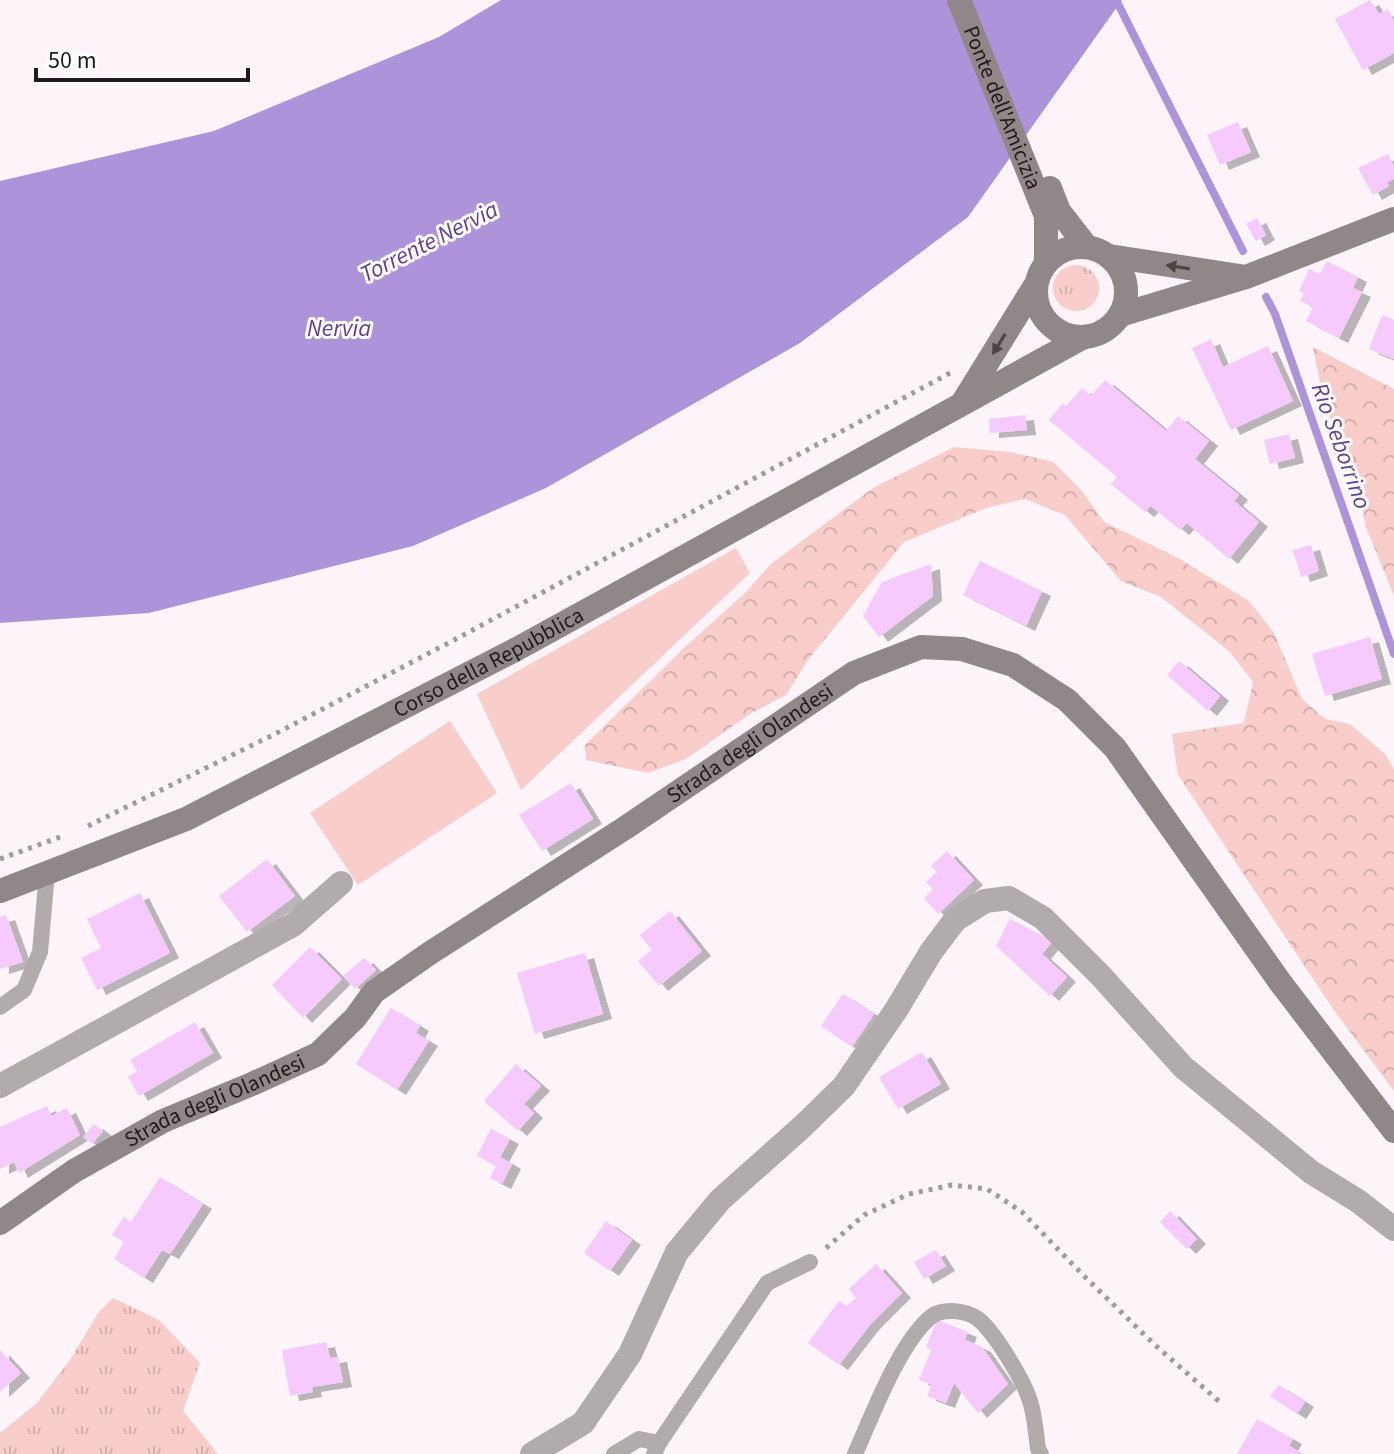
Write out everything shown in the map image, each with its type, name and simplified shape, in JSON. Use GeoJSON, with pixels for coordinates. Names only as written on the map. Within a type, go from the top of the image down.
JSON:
{"type":"FeatureCollection","features":[{"type":"Feature","properties":{"kind":"main road","name":"Ponte dell'Amicizia"},"geometry":{"type":"LineString","coordinates":[[959,0],[1053,213]]}},
{"type":"Feature","properties":{"kind":"main road","name":"Ponte dell'Amicizia"},"geometry":{"type":"LineString","coordinates":[[975,0],[1053,213]]}},
{"type":"Feature","properties":{"kind":"main road"},"geometry":{"type":"LineString","coordinates":[[1053,213],[1098,252],[1117,266],[1123,277],[1125,303],[1120,315],[1111,327],[1097,335],[1082,338],[1057,331],[1046,322],[1036,297],[1053,213]]}},
{"type":"Feature","properties":{"kind":"main road"},"geometry":{"type":"LineString","coordinates":[[1120,315],[1246,277],[1394,219]]}},
{"type":"Feature","properties":{"kind":"main road"},"geometry":{"type":"LineString","coordinates":[[1041,273],[1057,253],[1072,248],[1246,277]]}},
{"type":"Feature","properties":{"kind":"main road","name":"Corso della Repubblica"},"geometry":{"type":"LineString","coordinates":[[962,404],[1041,273]]}},
{"type":"Feature","properties":{"kind":"main road","name":"Corso della Repubblica"},"geometry":{"type":"LineString","coordinates":[[0,891],[200,812],[515,650],[1082,338]]}},
{"type":"Feature","properties":{"kind":"main road","name":"Strada degli Olandesi"},"geometry":{"type":"LineString","coordinates":[[0,1223],[74,1171],[163,1121],[318,1054],[355,1018],[374,992],[430,953],[625,828],[854,673],[921,647],[962,649],[1013,665],[1067,700],[1115,748],[1280,982],[1394,1131]]}},
{"type":"Feature","properties":{"kind":"street"},"geometry":{"type":"LineString","coordinates":[[0,1086],[293,925],[341,883]]}},
{"type":"Feature","properties":{"kind":"street"},"geometry":{"type":"LineString","coordinates":[[532,1454],[583,1423],[630,1354],[677,1252],[720,1200],[844,1086],[955,920],[985,901],[1009,898],[1043,918],[1101,976],[1183,1067],[1311,1172],[1358,1201],[1394,1229]]}},
{"type":"Feature","properties":{"kind":"lane"},"geometry":{"type":"LineString","coordinates":[[0,1007],[24,990],[40,952],[47,873]]}},
{"type":"Feature","properties":{"kind":"lane"},"geometry":{"type":"LineString","coordinates":[[614,1454],[639,1439],[657,1448],[767,1283],[810,1262]]}},
{"type":"Feature","properties":{"kind":"lane"},"geometry":{"type":"LineString","coordinates":[[855,1454],[902,1354],[919,1328],[934,1314],[958,1311],[977,1318],[995,1339],[1030,1401],[1041,1454]]}},
{"type":"Feature","properties":{"kind":"path"},"geometry":{"type":"LineString","coordinates":[[85,828],[275,734],[456,639],[937,380],[960,364]]}},
{"type":"Feature","properties":{"kind":"path"},"geometry":{"type":"LineString","coordinates":[[0,859],[71,833]]}},
{"type":"Feature","properties":{"kind":"path"},"geometry":{"type":"LineString","coordinates":[[810,1262],[864,1215],[909,1194],[952,1185],[987,1189],[1022,1212],[1145,1335],[1222,1404]]}},
{"type":"Feature","properties":{"kind":"green space"},"geometry":{"type":"Polygon","coordinates":[[[1076,265],[1092,272],[1099,288],[1092,304],[1076,311],[1060,304],[1053,288],[1060,272],[1076,265]]]}},
{"type":"Feature","properties":{"kind":"green space"},"geometry":{"type":"Polygon","coordinates":[[[1313,347],[1394,389],[1394,596],[1366,527],[1358,486],[1325,407],[1313,347]]]}},
{"type":"Feature","properties":{"kind":"green space"},"geometry":{"type":"Polygon","coordinates":[[[954,447],[1011,452],[1053,462],[1082,491],[1104,522],[1178,558],[1249,601],[1274,633],[1302,699],[1325,719],[1350,724],[1386,755],[1394,769],[1394,1091],[1333,1009],[1178,775],[1172,734],[1244,723],[1253,682],[1229,651],[1161,597],[1121,581],[1065,515],[1025,499],[986,508],[904,542],[808,660],[786,695],[750,714],[686,759],[648,773],[586,760],[585,745],[744,594],[771,564],[873,488],[954,447]]]}},
{"type":"Feature","properties":{"kind":"green space"},"geometry":{"type":"Polygon","coordinates":[[[736,548],[750,573],[521,790],[477,694],[736,548]]]}},
{"type":"Feature","properties":{"kind":"green space"},"geometry":{"type":"Polygon","coordinates":[[[450,721],[497,793],[358,885],[310,813],[450,721]]]}},
{"type":"Feature","properties":{"kind":"green space"},"geometry":{"type":"Polygon","coordinates":[[[113,1298],[159,1320],[200,1363],[183,1411],[218,1454],[0,1454],[0,1433],[37,1403],[70,1360],[98,1313],[113,1298]]]}},
{"type":"Feature","properties":{"kind":"water","name":"Nervia"},"geometry":{"type":"Polygon","coordinates":[[[501,0],[1122,0],[968,217],[800,343],[546,488],[413,546],[149,613],[0,623],[0,181],[214,131],[439,37],[501,0]]]}},
{"type":"Feature","properties":{"kind":"building"},"geometry":{"type":"Polygon","coordinates":[[[1370,0],[1379,14],[1388,9],[1394,21],[1394,53],[1363,70],[1335,19],[1370,0]]]}},
{"type":"Feature","properties":{"kind":"building"},"geometry":{"type":"Polygon","coordinates":[[[1238,122],[1251,152],[1220,165],[1207,135],[1238,122]]]}},
{"type":"Feature","properties":{"kind":"building"},"geometry":{"type":"Polygon","coordinates":[[[1388,154],[1394,166],[1394,179],[1387,182],[1389,186],[1373,195],[1358,168],[1388,154]]]}},
{"type":"Feature","properties":{"kind":"building"},"geometry":{"type":"Polygon","coordinates":[[[1257,218],[1266,235],[1256,241],[1246,224],[1257,218]]]}},
{"type":"Feature","properties":{"kind":"building"},"geometry":{"type":"Polygon","coordinates":[[[1327,261],[1358,277],[1353,288],[1362,292],[1339,338],[1306,321],[1313,307],[1300,301],[1304,293],[1299,291],[1309,269],[1320,274],[1327,261]]]}},
{"type":"Feature","properties":{"kind":"building"},"geometry":{"type":"Polygon","coordinates":[[[1382,315],[1394,320],[1394,359],[1369,349],[1382,315]]]}},
{"type":"Feature","properties":{"kind":"building"},"geometry":{"type":"Polygon","coordinates":[[[1211,339],[1223,367],[1268,346],[1293,401],[1231,430],[1192,348],[1211,339]]]}},
{"type":"Feature","properties":{"kind":"building"},"geometry":{"type":"Polygon","coordinates":[[[1105,380],[1166,431],[1178,416],[1209,441],[1195,459],[1239,495],[1234,501],[1259,522],[1229,559],[1187,523],[1180,530],[1151,506],[1145,512],[1111,484],[1117,477],[1049,420],[1063,403],[1066,406],[1082,388],[1091,396],[1105,380]]]}},
{"type":"Feature","properties":{"kind":"building"},"geometry":{"type":"Polygon","coordinates":[[[1025,415],[1027,430],[990,433],[989,419],[1025,415]]]}},
{"type":"Feature","properties":{"kind":"building"},"geometry":{"type":"Polygon","coordinates":[[[1289,434],[1295,458],[1270,464],[1264,440],[1289,434]]]}},
{"type":"Feature","properties":{"kind":"building"},"geometry":{"type":"Polygon","coordinates":[[[1311,545],[1319,571],[1301,577],[1293,550],[1311,545]]]}},
{"type":"Feature","properties":{"kind":"building"},"geometry":{"type":"Polygon","coordinates":[[[980,561],[1042,591],[1026,626],[963,595],[980,561]]]}},
{"type":"Feature","properties":{"kind":"building"},"geometry":{"type":"Polygon","coordinates":[[[931,564],[933,596],[879,637],[863,616],[882,582],[931,564]]]}},
{"type":"Feature","properties":{"kind":"building"},"geometry":{"type":"Polygon","coordinates":[[[1370,637],[1382,679],[1325,696],[1312,654],[1370,637]]]}},
{"type":"Feature","properties":{"kind":"building"},"geometry":{"type":"Polygon","coordinates":[[[1179,661],[1220,696],[1208,711],[1167,675],[1179,661]]]}},
{"type":"Feature","properties":{"kind":"building"},"geometry":{"type":"Polygon","coordinates":[[[571,783],[593,819],[542,851],[519,815],[571,783]]]}},
{"type":"Feature","properties":{"kind":"building"},"geometry":{"type":"Polygon","coordinates":[[[947,851],[974,880],[938,914],[924,898],[933,890],[926,882],[937,872],[931,866],[947,851]]]}},
{"type":"Feature","properties":{"kind":"building"},"geometry":{"type":"Polygon","coordinates":[[[267,859],[295,896],[247,932],[219,896],[267,859]]]}},
{"type":"Feature","properties":{"kind":"building"},"geometry":{"type":"Polygon","coordinates":[[[140,893],[170,953],[97,990],[81,958],[101,948],[87,919],[140,893]]]}},
{"type":"Feature","properties":{"kind":"building"},"geometry":{"type":"Polygon","coordinates":[[[670,911],[702,951],[659,986],[638,961],[652,950],[640,935],[670,911]]]}},
{"type":"Feature","properties":{"kind":"building"},"geometry":{"type":"Polygon","coordinates":[[[6,915],[23,962],[0,969],[0,917],[6,915]]]}},
{"type":"Feature","properties":{"kind":"building"},"geometry":{"type":"Polygon","coordinates":[[[1010,919],[1053,941],[1042,954],[1067,977],[1050,996],[996,946],[1010,919]]]}},
{"type":"Feature","properties":{"kind":"building"},"geometry":{"type":"Polygon","coordinates":[[[310,947],[342,979],[303,1018],[272,985],[310,947]]]}},
{"type":"Feature","properties":{"kind":"building"},"geometry":{"type":"Polygon","coordinates":[[[585,953],[603,1014],[535,1034],[517,973],[585,953]]]}},
{"type":"Feature","properties":{"kind":"building"},"geometry":{"type":"Polygon","coordinates":[[[364,958],[376,970],[355,989],[343,976],[364,958]]]}},
{"type":"Feature","properties":{"kind":"building"},"geometry":{"type":"Polygon","coordinates":[[[843,994],[874,1014],[852,1047],[821,1026],[843,994]]]}},
{"type":"Feature","properties":{"kind":"building"},"geometry":{"type":"Polygon","coordinates":[[[391,1008],[420,1026],[416,1033],[429,1041],[397,1090],[356,1064],[391,1008]]]}},
{"type":"Feature","properties":{"kind":"building"},"geometry":{"type":"Polygon","coordinates":[[[195,1022],[213,1053],[139,1096],[128,1077],[137,1071],[130,1060],[195,1022]]]}},
{"type":"Feature","properties":{"kind":"building"},"geometry":{"type":"Polygon","coordinates":[[[922,1052],[941,1084],[898,1109],[879,1077],[922,1052]]]}},
{"type":"Feature","properties":{"kind":"building"},"geometry":{"type":"Polygon","coordinates":[[[516,1064],[541,1086],[524,1104],[534,1113],[518,1131],[484,1101],[516,1064]]]}},
{"type":"Feature","properties":{"kind":"building"},"geometry":{"type":"Polygon","coordinates":[[[47,1106],[51,1116],[67,1108],[80,1135],[19,1173],[14,1162],[0,1169],[0,1127],[47,1106]]]}},
{"type":"Feature","properties":{"kind":"building"},"geometry":{"type":"Polygon","coordinates":[[[94,1124],[103,1131],[92,1144],[83,1137],[94,1124]]]}},
{"type":"Feature","properties":{"kind":"building"},"geometry":{"type":"Polygon","coordinates":[[[491,1129],[510,1139],[500,1157],[512,1164],[502,1184],[490,1178],[496,1166],[477,1156],[491,1129]]]}},
{"type":"Feature","properties":{"kind":"building"},"geometry":{"type":"Polygon","coordinates":[[[160,1177],[203,1204],[170,1254],[162,1250],[144,1278],[114,1259],[124,1242],[112,1235],[124,1217],[131,1222],[160,1177]]]}},
{"type":"Feature","properties":{"kind":"building"},"geometry":{"type":"Polygon","coordinates":[[[1170,1211],[1197,1239],[1187,1249],[1160,1222],[1170,1211]]]}},
{"type":"Feature","properties":{"kind":"building"},"geometry":{"type":"Polygon","coordinates":[[[606,1221],[632,1240],[610,1271],[584,1253],[606,1221]]]}},
{"type":"Feature","properties":{"kind":"building"},"geometry":{"type":"Polygon","coordinates":[[[936,1250],[946,1266],[924,1279],[914,1262],[936,1250]]]}},
{"type":"Feature","properties":{"kind":"building"},"geometry":{"type":"Polygon","coordinates":[[[876,1264],[902,1293],[870,1325],[839,1365],[808,1343],[839,1301],[847,1306],[856,1298],[849,1289],[876,1264]]]}},
{"type":"Feature","properties":{"kind":"building"},"geometry":{"type":"Polygon","coordinates":[[[937,1320],[968,1332],[965,1340],[982,1347],[1008,1384],[978,1413],[954,1383],[946,1403],[927,1396],[932,1385],[919,1380],[931,1350],[926,1347],[937,1320]]]}},
{"type":"Feature","properties":{"kind":"building"},"geometry":{"type":"Polygon","coordinates":[[[326,1342],[330,1358],[338,1357],[343,1382],[312,1387],[313,1392],[290,1396],[282,1350],[326,1342]]]}},
{"type":"Feature","properties":{"kind":"building"},"geometry":{"type":"Polygon","coordinates":[[[0,1350],[21,1373],[0,1392],[0,1350]]]}},
{"type":"Feature","properties":{"kind":"building"},"geometry":{"type":"Polygon","coordinates":[[[1279,1385],[1305,1402],[1297,1414],[1270,1396],[1279,1385]]]}},
{"type":"Feature","properties":{"kind":"building"},"geometry":{"type":"Polygon","coordinates":[[[1257,1419],[1293,1439],[1289,1446],[1303,1454],[1237,1454],[1257,1419]]]}},
{"type":"Feature","properties":{"kind":"waterway"},"geometry":{"type":"LineString","coordinates":[[1116,0],[1243,251]]}},
{"type":"Feature","properties":{"kind":"waterway","name":"Rio Seborrino"},"geometry":{"type":"LineString","coordinates":[[1266,297],[1275,314],[1394,654]]}},
{"type":"Feature","properties":{"kind":"water label","name":"Torrente Nervia"},"geometry":{"type":"Point","coordinates":[429,242]}}]}
